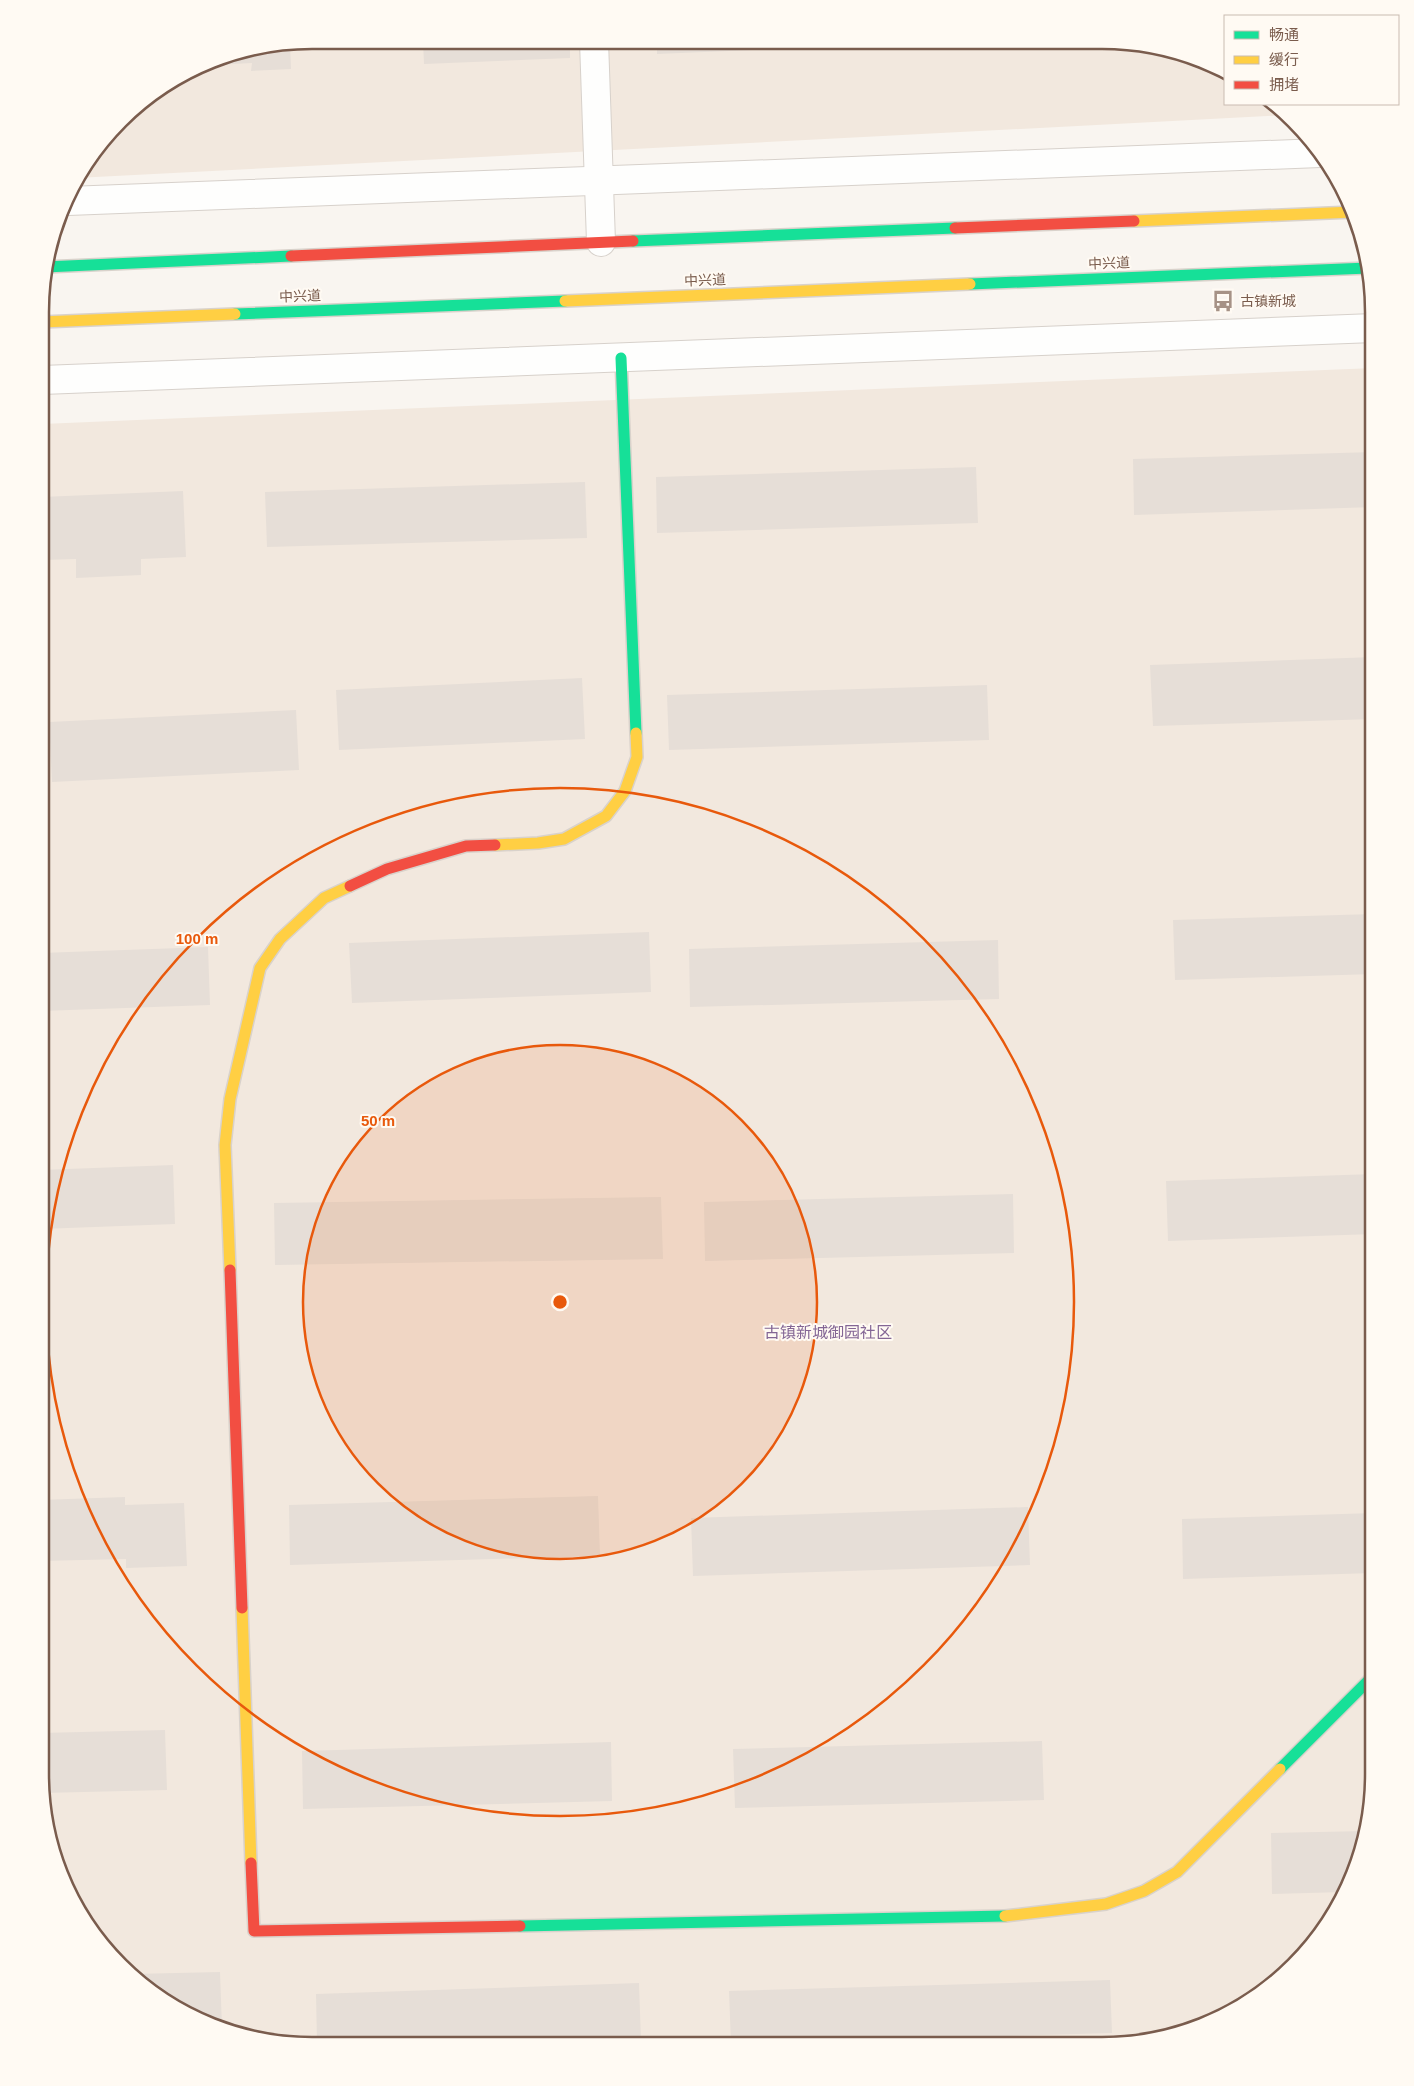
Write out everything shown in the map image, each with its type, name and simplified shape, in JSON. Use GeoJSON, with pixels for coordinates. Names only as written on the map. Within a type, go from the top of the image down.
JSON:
{"type":"FeatureCollection","features":[{"type":"Feature","properties":{"kind":"street"},"geometry":{"type":"LineString","coordinates":[[594,49],[601,242]]}},
{"type":"Feature","properties":{"kind":"street"},"geometry":{"type":"LineString","coordinates":[[73,202],[1312,153]]}},
{"type":"Feature","properties":{"kind":"street"},"geometry":{"type":"LineString","coordinates":[[53,268],[601,242],[1345,212]]}},
{"type":"Feature","properties":{"kind":"street","name":"中兴道"},"geometry":{"type":"LineString","coordinates":[[49,322],[1361,268]]}},
{"type":"Feature","properties":{"kind":"street"},"geometry":{"type":"LineString","coordinates":[[49,380],[1365,328]]}},
{"type":"Feature","properties":{"kind":"street"},"geometry":{"type":"LineString","coordinates":[[621,358],[637,757],[625,791],[606,816],[564,839],[538,843],[466,846],[387,869],[324,898],[280,939],[260,968],[230,1100],[225,1145],[254,1931],[994,1917],[1106,1904],[1144,1891],[1177,1872],[1365,1685]]}},
{"type":"Feature","properties":{"kind":"shaded area"},"geometry":{"type":"Polygon","coordinates":[[[295,49],[1119,49],[1170,58],[1203,69],[1224,79],[1224,105],[1265,105],[1278,116],[86,178],[114,138],[138,114],[180,84],[227,63],[261,54],[295,49]]]}},
{"type":"Feature","properties":{"kind":"shaded area"},"geometry":{"type":"Polygon","coordinates":[[[1365,368],[1365,1791],[1360,1825],[1351,1859],[1330,1906],[1300,1948],[1262,1983],[1234,2002],[1203,2017],[1170,2028],[1119,2037],[295,2037],[261,2032],[227,2023],[180,2002],[138,1972],[103,1934],[84,1906],[69,1875],[58,1842],[49,1791],[49,424],[1365,368]]]}},
{"type":"Feature","properties":{"kind":"building"},"geometry":{"type":"Polygon","coordinates":[[[423,49],[570,49],[570,58],[424,64],[423,49]]]}},
{"type":"Feature","properties":{"kind":"building"},"geometry":{"type":"Polygon","coordinates":[[[657,49],[775,49],[657,54],[657,49]]]}},
{"type":"Feature","properties":{"kind":"building"},"geometry":{"type":"Polygon","coordinates":[[[290,50],[291,69],[251,71],[252,63],[223,64],[261,54],[290,50]]]}},
{"type":"Feature","properties":{"kind":"building"},"geometry":{"type":"Polygon","coordinates":[[[1365,452],[1365,507],[1134,515],[1133,459],[1365,452]]]}},
{"type":"Feature","properties":{"kind":"building"},"geometry":{"type":"Polygon","coordinates":[[[976,467],[978,523],[657,533],[656,477],[976,467]]]}},
{"type":"Feature","properties":{"kind":"building"},"geometry":{"type":"Polygon","coordinates":[[[585,482],[587,538],[267,547],[265,492],[585,482]]]}},
{"type":"Feature","properties":{"kind":"building"},"geometry":{"type":"Polygon","coordinates":[[[183,491],[186,557],[141,559],[141,575],[76,578],[76,559],[49,560],[49,497],[183,491]]]}},
{"type":"Feature","properties":{"kind":"building"},"geometry":{"type":"Polygon","coordinates":[[[1365,657],[1365,719],[1153,726],[1150,665],[1365,657]]]}},
{"type":"Feature","properties":{"kind":"building"},"geometry":{"type":"Polygon","coordinates":[[[582,678],[585,739],[339,750],[336,690],[582,678]]]}},
{"type":"Feature","properties":{"kind":"building"},"geometry":{"type":"Polygon","coordinates":[[[987,685],[989,740],[669,750],[667,695],[987,685]]]}},
{"type":"Feature","properties":{"kind":"building"},"geometry":{"type":"Polygon","coordinates":[[[296,710],[299,770],[52,782],[49,722],[296,710]]]}},
{"type":"Feature","properties":{"kind":"building"},"geometry":{"type":"Polygon","coordinates":[[[1365,914],[1365,974],[1175,980],[1173,920],[1365,914]]]}},
{"type":"Feature","properties":{"kind":"building"},"geometry":{"type":"Polygon","coordinates":[[[649,932],[651,992],[352,1003],[349,943],[649,932]]]}},
{"type":"Feature","properties":{"kind":"building"},"geometry":{"type":"Polygon","coordinates":[[[998,940],[999,999],[690,1007],[689,949],[998,940]]]}},
{"type":"Feature","properties":{"kind":"building"},"geometry":{"type":"Polygon","coordinates":[[[208,947],[210,1005],[49,1011],[49,953],[208,947]]]}},
{"type":"Feature","properties":{"kind":"building"},"geometry":{"type":"Polygon","coordinates":[[[173,1165],[175,1224],[49,1229],[49,1170],[173,1165]]]}},
{"type":"Feature","properties":{"kind":"building"},"geometry":{"type":"Polygon","coordinates":[[[1365,1174],[1365,1234],[1168,1241],[1166,1181],[1365,1174]]]}},
{"type":"Feature","properties":{"kind":"building"},"geometry":{"type":"Polygon","coordinates":[[[1013,1194],[1014,1253],[705,1261],[704,1202],[1013,1194]]]}},
{"type":"Feature","properties":{"kind":"building"},"geometry":{"type":"Polygon","coordinates":[[[661,1197],[663,1259],[275,1265],[274,1203],[661,1197]]]}},
{"type":"Feature","properties":{"kind":"building"},"geometry":{"type":"Polygon","coordinates":[[[598,1496],[600,1556],[290,1565],[289,1505],[598,1496]]]}},
{"type":"Feature","properties":{"kind":"building"},"geometry":{"type":"Polygon","coordinates":[[[125,1497],[125,1505],[184,1503],[187,1566],[126,1568],[126,1559],[49,1561],[49,1500],[125,1497]]]}},
{"type":"Feature","properties":{"kind":"building"},"geometry":{"type":"Polygon","coordinates":[[[1028,1507],[1030,1565],[693,1576],[691,1518],[1028,1507]]]}},
{"type":"Feature","properties":{"kind":"building"},"geometry":{"type":"Polygon","coordinates":[[[1365,1513],[1365,1573],[1183,1579],[1182,1519],[1365,1513]]]}},
{"type":"Feature","properties":{"kind":"building"},"geometry":{"type":"Polygon","coordinates":[[[165,1730],[167,1790],[49,1793],[49,1733],[165,1730]]]}},
{"type":"Feature","properties":{"kind":"building"},"geometry":{"type":"Polygon","coordinates":[[[1042,1741],[1044,1800],[735,1808],[733,1749],[1042,1741]]]}},
{"type":"Feature","properties":{"kind":"building"},"geometry":{"type":"Polygon","coordinates":[[[611,1742],[612,1801],[303,1809],[302,1751],[611,1742]]]}},
{"type":"Feature","properties":{"kind":"building"},"geometry":{"type":"Polygon","coordinates":[[[1359,1831],[1351,1859],[1337,1892],[1272,1894],[1271,1833],[1359,1831]]]}},
{"type":"Feature","properties":{"kind":"building"},"geometry":{"type":"Polygon","coordinates":[[[220,1972],[222,2021],[180,2002],[140,1974],[220,1972]]]}},
{"type":"Feature","properties":{"kind":"building"},"geometry":{"type":"Polygon","coordinates":[[[1110,1980],[1112,2033],[973,2037],[731,2037],[729,1991],[1110,1980]]]}},
{"type":"Feature","properties":{"kind":"building"},"geometry":{"type":"Polygon","coordinates":[[[639,1983],[641,2037],[317,2037],[316,1994],[639,1983]]]}},
{"type":"Feature","properties":{"kind":"traffic: fast"},"geometry":{"type":"LineString","coordinates":[[633,241],[955,228]]}},
{"type":"Feature","properties":{"kind":"traffic: fast"},"geometry":{"type":"LineString","coordinates":[[53,267],[291,256]]}},
{"type":"Feature","properties":{"kind":"traffic: fast"},"geometry":{"type":"LineString","coordinates":[[970,284],[1361,268]]}},
{"type":"Feature","properties":{"kind":"traffic: fast"},"geometry":{"type":"LineString","coordinates":[[235,314],[565,301]]}},
{"type":"Feature","properties":{"kind":"traffic: fast"},"geometry":{"type":"LineString","coordinates":[[621,358],[636,733]]}},
{"type":"Feature","properties":{"kind":"traffic: fast"},"geometry":{"type":"LineString","coordinates":[[1280,1769],[1365,1684]]}},
{"type":"Feature","properties":{"kind":"traffic: fast"},"geometry":{"type":"LineString","coordinates":[[520,1926],[1005,1916]]}},
{"type":"Feature","properties":{"kind":"traffic: slow"},"geometry":{"type":"LineString","coordinates":[[1134,221],[1345,212]]}},
{"type":"Feature","properties":{"kind":"traffic: slow"},"geometry":{"type":"LineString","coordinates":[[565,301],[970,284]]}},
{"type":"Feature","properties":{"kind":"traffic: slow"},"geometry":{"type":"LineString","coordinates":[[49,322],[235,314]]}},
{"type":"Feature","properties":{"kind":"traffic: slow"},"geometry":{"type":"LineString","coordinates":[[495,845],[538,843],[564,839],[606,816],[625,791],[637,757],[636,733]]}},
{"type":"Feature","properties":{"kind":"traffic: slow"},"geometry":{"type":"LineString","coordinates":[[230,1270],[225,1145],[230,1099],[260,968],[280,939],[324,898],[350,886]]}},
{"type":"Feature","properties":{"kind":"traffic: slow"},"geometry":{"type":"LineString","coordinates":[[242,1608],[251,1863]]}},
{"type":"Feature","properties":{"kind":"traffic: slow"},"geometry":{"type":"LineString","coordinates":[[1005,1916],[1106,1904],[1144,1891],[1177,1872],[1280,1769]]}},
{"type":"Feature","properties":{"kind":"traffic: jam"},"geometry":{"type":"LineString","coordinates":[[955,228],[1134,221]]}},
{"type":"Feature","properties":{"kind":"traffic: jam"},"geometry":{"type":"LineString","coordinates":[[291,256],[633,241]]}},
{"type":"Feature","properties":{"kind":"traffic: jam"},"geometry":{"type":"LineString","coordinates":[[350,886],[387,869],[466,846],[495,845]]}},
{"type":"Feature","properties":{"kind":"traffic: jam"},"geometry":{"type":"LineString","coordinates":[[230,1270],[242,1608]]}},
{"type":"Feature","properties":{"kind":"traffic: jam"},"geometry":{"type":"LineString","coordinates":[[251,1863],[254,1931],[520,1926]]}},
{"type":"Feature","properties":{"kind":"place","name":"古镇新城"},"geometry":{"type":"Point","coordinates":[1223,301]}},
{"type":"Feature","properties":{"kind":"district","name":"古镇新城御园社区"},"geometry":{"type":"Point","coordinates":[828,1332]}}]}
